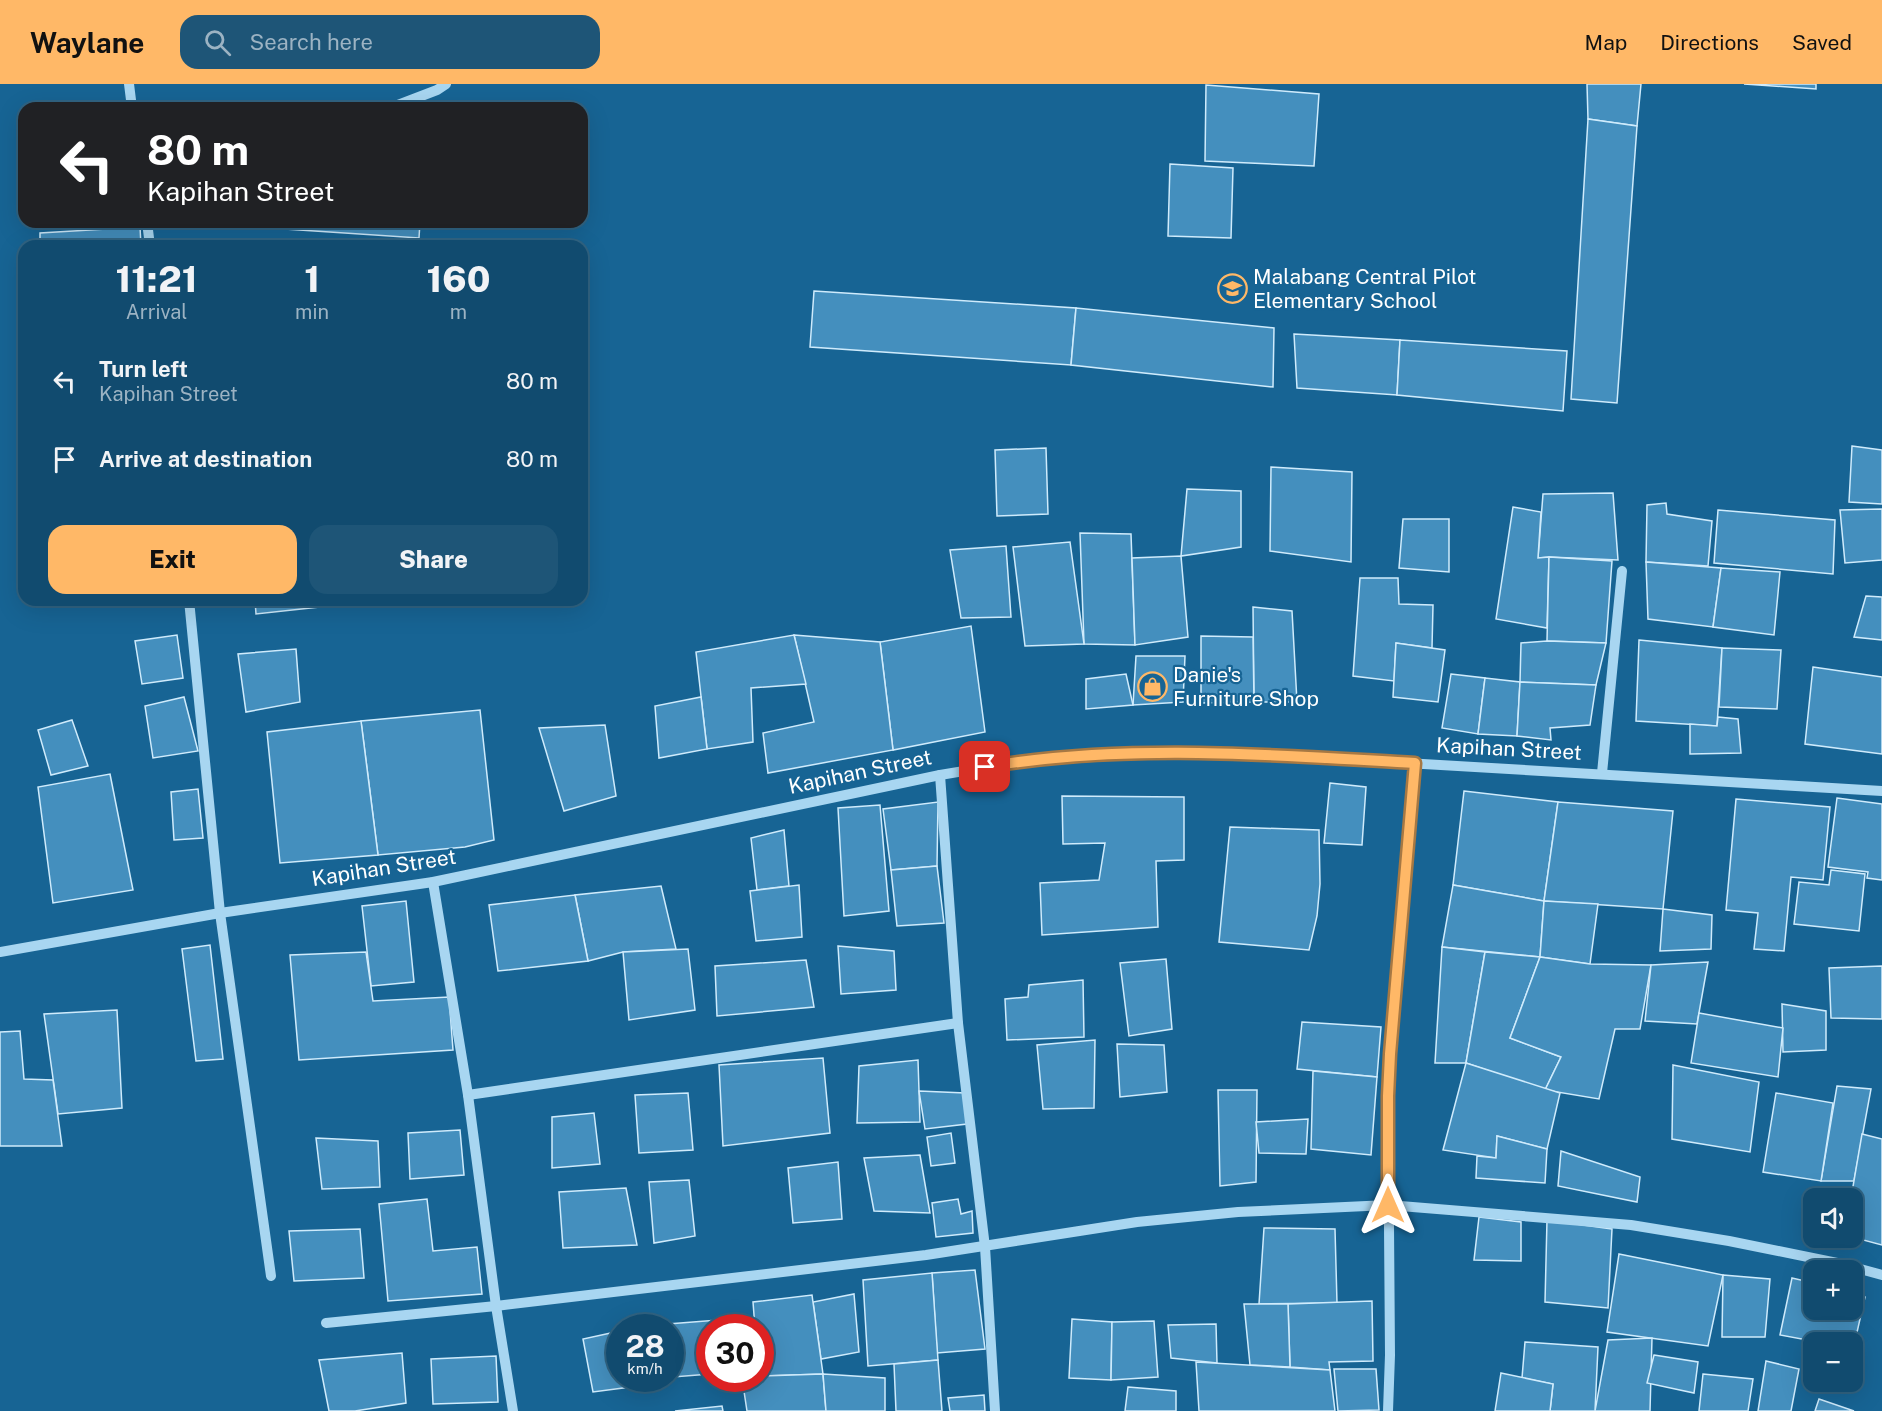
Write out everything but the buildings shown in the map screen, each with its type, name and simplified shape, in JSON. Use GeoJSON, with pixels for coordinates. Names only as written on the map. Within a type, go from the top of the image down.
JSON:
{"type":"FeatureCollection","features":[{"type":"Feature","properties":{"kind":"street"},"geometry":{"type":"LineString","coordinates":[[129,84],[131,102]]}},
{"type":"Feature","properties":{"kind":"street"},"geometry":{"type":"LineString","coordinates":[[406,102],[437,90],[446,84]]}},
{"type":"Feature","properties":{"kind":"street"},"geometry":{"type":"LineString","coordinates":[[1602,773],[1622,572]]}},
{"type":"Feature","properties":{"kind":"street"},"geometry":{"type":"LineString","coordinates":[[190,606],[220,913],[271,1276]]}},
{"type":"Feature","properties":{"kind":"street","name":"Kapihan Street"},"geometry":{"type":"LineString","coordinates":[[0,952],[220,913],[433,882],[940,775],[1030,760],[1219,752],[1882,791]]}},
{"type":"Feature","properties":{"kind":"street"},"geometry":{"type":"LineString","coordinates":[[1389,1411],[1388,1096],[1415,763]]}},
{"type":"Feature","properties":{"kind":"street"},"geometry":{"type":"LineString","coordinates":[[940,775],[958,1023],[985,1247],[995,1411]]}},
{"type":"Feature","properties":{"kind":"street"},"geometry":{"type":"LineString","coordinates":[[433,882],[468,1095],[496,1306],[513,1411]]}},
{"type":"Feature","properties":{"kind":"street"},"geometry":{"type":"LineString","coordinates":[[468,1095],[958,1023]]}},
{"type":"Feature","properties":{"kind":"street"},"geometry":{"type":"LineString","coordinates":[[326,1323],[496,1306],[985,1247],[1137,1222],[1238,1212],[1388,1205],[1631,1225],[1729,1241],[1842,1264],[1882,1275]]}},
{"type":"Feature","properties":{"kind":"place","name":"Malabang Central Pilot Elementary School"},"geometry":{"type":"Point","coordinates":[1232,289]}},
{"type":"Feature","properties":{"kind":"place","name":"Danie's Furniture Shop"},"geometry":{"type":"Point","coordinates":[1152,687]}},
{"type":"Feature","properties":{"kind":"route"},"geometry":{"type":"LineString","coordinates":[[985,767],[1030,760],[1118,754],[1219,752],[1415,763],[1390,1054],[1388,1205]]}}]}
